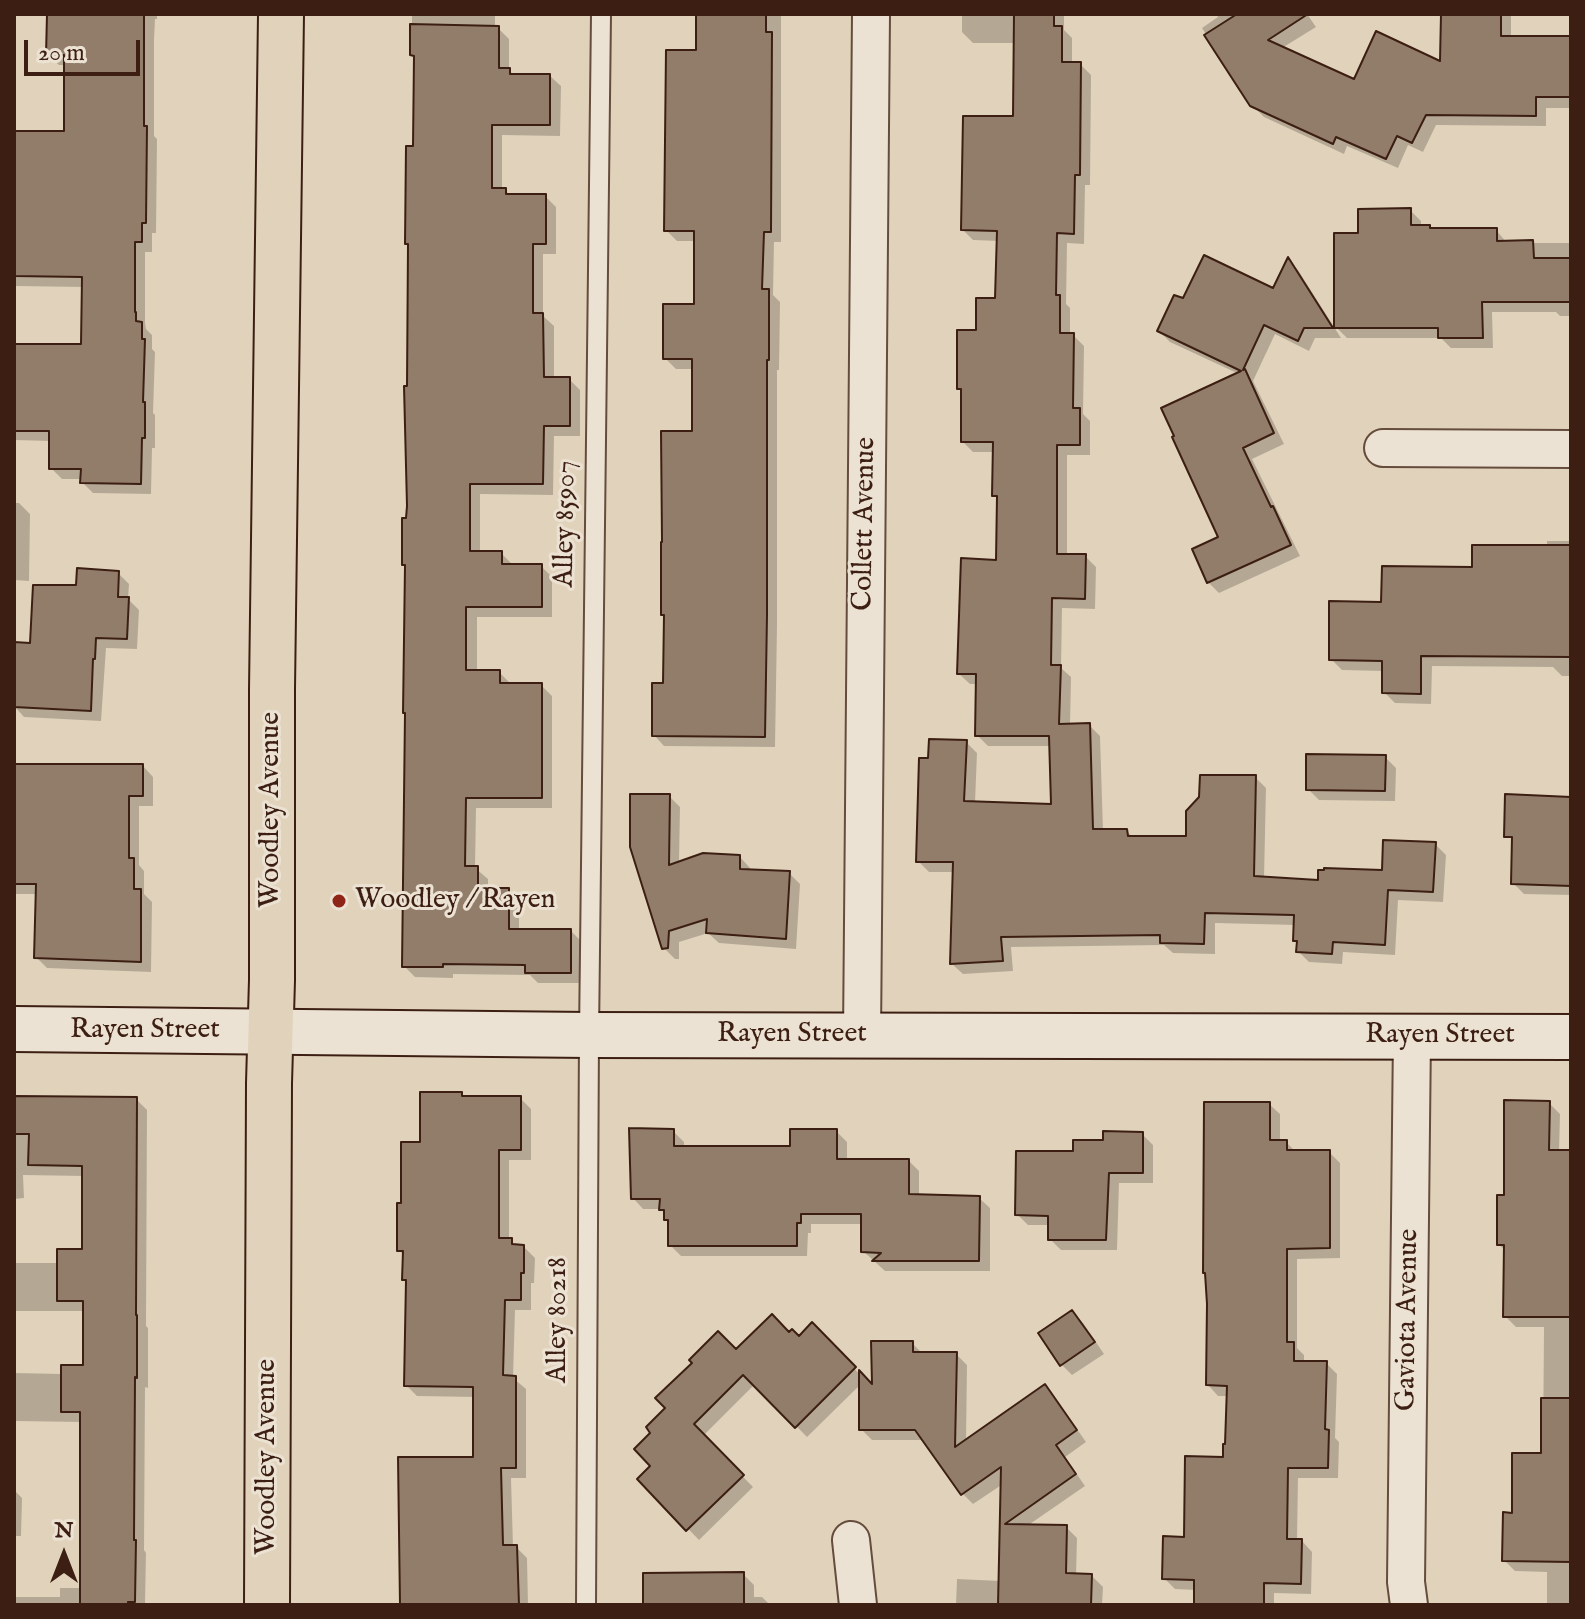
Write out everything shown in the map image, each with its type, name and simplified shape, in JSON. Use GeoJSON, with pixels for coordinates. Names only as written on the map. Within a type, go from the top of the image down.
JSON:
{"type":"FeatureCollection","features":[{"type":"Feature","properties":{"kind":"main road","name":"Woodley Avenue"},"geometry":{"type":"LineString","coordinates":[[267,1605],[272,689],[281,14]]}},
{"type":"Feature","properties":{"kind":"street","name":"Collett Avenue"},"geometry":{"type":"LineString","coordinates":[[862,1035],[871,14]]}},
{"type":"Feature","properties":{"kind":"street"},"geometry":{"type":"LineString","coordinates":[[1383,448],[1571,449]]}},
{"type":"Feature","properties":{"kind":"street","name":"Rayen Street"},"geometry":{"type":"LineString","coordinates":[[14,1029],[589,1035],[1571,1037]]}},
{"type":"Feature","properties":{"kind":"street","name":"Gaviota Avenue"},"geometry":{"type":"LineString","coordinates":[[1409,1605],[1406,1582],[1412,1035]]}},
{"type":"Feature","properties":{"kind":"street"},"geometry":{"type":"LineString","coordinates":[[851,1540],[858,1605]]}},
{"type":"Feature","properties":{"kind":"lane","name":"Alley 85907"},"geometry":{"type":"LineString","coordinates":[[589,1035],[601,14]]}},
{"type":"Feature","properties":{"kind":"lane","name":"Alley 80218"},"geometry":{"type":"LineString","coordinates":[[586,1605],[589,1035]]}},
{"type":"Feature","properties":{"kind":"building"},"geometry":{"type":"Polygon","coordinates":[[[47,14],[144,14],[146,223],[142,223],[142,242],[135,242],[135,312],[136,321],[142,322],[142,339],[145,339],[145,438],[142,438],[141,484],[80,483],[81,469],[49,469],[49,431],[14,431],[14,344],[81,344],[82,277],[14,276],[14,131],[64,131],[64,55],[46,55],[47,14]]]}},
{"type":"Feature","properties":{"kind":"building"},"geometry":{"type":"Polygon","coordinates":[[[696,14],[766,14],[766,32],[772,32],[771,232],[764,232],[762,289],[769,289],[765,737],[652,736],[652,683],[663,683],[661,431],[692,431],[692,359],[663,359],[663,304],[694,304],[694,231],[664,231],[666,50],[696,50],[696,14]]]}},
{"type":"Feature","properties":{"kind":"building"},"geometry":{"type":"Polygon","coordinates":[[[1014,14],[1054,14],[1054,26],[1062,26],[1062,62],[1081,62],[1080,175],[1075,175],[1074,234],[1057,233],[1056,295],[1060,295],[1060,333],[1074,333],[1073,408],[1080,408],[1080,445],[1057,445],[1057,554],[1086,554],[1085,599],[1052,598],[1051,665],[1061,665],[1059,724],[1090,723],[1093,829],[1127,829],[1128,836],[1186,836],[1186,811],[1199,797],[1200,775],[1256,775],[1254,876],[1318,880],[1318,870],[1324,868],[1382,870],[1383,840],[1436,842],[1433,892],[1388,890],[1385,945],[1333,942],[1332,954],[1296,952],[1297,941],[1293,941],[1294,915],[1205,913],[1204,944],[1160,943],[1160,935],[1001,937],[1003,961],[950,964],[953,862],[916,862],[919,758],[928,758],[929,739],[967,740],[964,801],[1051,804],[1049,736],[975,736],[976,674],[957,674],[961,558],[996,560],[997,496],[992,496],[993,442],[961,442],[957,330],[976,330],[976,298],[995,298],[997,231],[961,230],[963,116],[1013,116],[1014,14]]]}},
{"type":"Feature","properties":{"kind":"building"},"geometry":{"type":"Polygon","coordinates":[[[1237,14],[1308,14],[1268,40],[1354,79],[1376,31],[1440,61],[1441,14],[1501,14],[1501,36],[1571,36],[1571,97],[1536,97],[1536,116],[1426,115],[1412,143],[1397,136],[1386,159],[1336,137],[1333,144],[1250,106],[1204,35],[1237,14]]]}},
{"type":"Feature","properties":{"kind":"building"},"geometry":{"type":"Polygon","coordinates":[[[410,24],[499,26],[499,68],[510,68],[510,74],[550,74],[550,125],[492,125],[492,188],[506,188],[506,194],[546,194],[546,244],[533,244],[533,313],[543,313],[544,377],[570,377],[570,426],[544,426],[543,484],[470,484],[470,551],[502,551],[502,564],[542,564],[542,607],[466,607],[466,670],[500,670],[500,683],[542,683],[542,798],[466,798],[465,866],[478,866],[478,888],[509,888],[509,929],[571,929],[571,973],[525,973],[525,965],[402,967],[405,565],[402,565],[402,518],[406,518],[407,506],[404,386],[407,386],[406,146],[413,146],[414,56],[410,55],[410,24]]]}},
{"type":"Feature","properties":{"kind":"building"},"geometry":{"type":"Polygon","coordinates":[[[1411,208],[1411,225],[1497,228],[1497,241],[1533,240],[1534,258],[1571,258],[1571,302],[1482,302],[1483,338],[1438,338],[1438,328],[1334,328],[1334,233],[1358,233],[1358,209],[1411,208]]]}},
{"type":"Feature","properties":{"kind":"building"},"geometry":{"type":"Polygon","coordinates":[[[1204,255],[1273,288],[1288,257],[1333,328],[1304,328],[1298,341],[1264,325],[1243,370],[1274,433],[1243,448],[1291,545],[1207,583],[1192,549],[1218,537],[1161,408],[1241,371],[1157,331],[1174,295],[1183,298],[1204,255]]]}},
{"type":"Feature","properties":{"kind":"building"},"geometry":{"type":"Polygon","coordinates":[[[1472,545],[1571,545],[1571,657],[1421,656],[1421,694],[1382,693],[1382,661],[1329,660],[1329,601],[1381,602],[1382,566],[1472,567],[1472,545]]]}},
{"type":"Feature","properties":{"kind":"building"},"geometry":{"type":"Polygon","coordinates":[[[77,568],[119,571],[118,597],[129,597],[127,639],[96,638],[91,711],[14,707],[14,642],[30,643],[33,585],[76,585],[77,568]]]}},
{"type":"Feature","properties":{"kind":"building"},"geometry":{"type":"Polygon","coordinates":[[[1306,754],[1386,755],[1385,791],[1306,790],[1306,754]]]}},
{"type":"Feature","properties":{"kind":"building"},"geometry":{"type":"Polygon","coordinates":[[[14,764],[143,764],[143,796],[129,796],[129,858],[134,858],[134,889],[141,889],[141,962],[34,958],[36,884],[14,884],[14,764]]]}},
{"type":"Feature","properties":{"kind":"building"},"geometry":{"type":"Polygon","coordinates":[[[630,794],[670,794],[669,865],[703,853],[740,855],[740,869],[790,871],[786,939],[706,933],[707,919],[669,931],[668,948],[662,949],[630,847],[630,794]]]}},
{"type":"Feature","properties":{"kind":"building"},"geometry":{"type":"Polygon","coordinates":[[[1505,794],[1571,797],[1571,886],[1511,884],[1512,837],[1504,837],[1505,794]]]}},
{"type":"Feature","properties":{"kind":"building"},"geometry":{"type":"Polygon","coordinates":[[[420,1092],[521,1096],[521,1150],[499,1150],[499,1238],[512,1238],[512,1244],[524,1245],[521,1300],[505,1300],[503,1375],[516,1376],[516,1468],[501,1468],[503,1545],[517,1545],[519,1605],[400,1605],[398,1457],[473,1457],[473,1387],[404,1386],[406,1280],[402,1280],[403,1251],[397,1251],[397,1203],[401,1203],[401,1142],[420,1142],[420,1092]]]}},
{"type":"Feature","properties":{"kind":"building"},"geometry":{"type":"Polygon","coordinates":[[[14,1096],[137,1097],[135,1602],[128,1602],[128,1605],[80,1605],[80,1412],[61,1412],[61,1365],[83,1365],[83,1301],[57,1301],[57,1249],[82,1249],[82,1166],[28,1165],[29,1134],[14,1134],[14,1096]]]}},
{"type":"Feature","properties":{"kind":"building"},"geometry":{"type":"Polygon","coordinates":[[[1504,1100],[1550,1101],[1549,1150],[1571,1150],[1571,1317],[1503,1317],[1504,1245],[1497,1245],[1497,1195],[1504,1195],[1504,1100]]]}},
{"type":"Feature","properties":{"kind":"building"},"geometry":{"type":"Polygon","coordinates":[[[1204,1102],[1270,1102],[1270,1140],[1287,1140],[1287,1150],[1330,1150],[1330,1248],[1287,1249],[1287,1342],[1294,1342],[1294,1361],[1327,1361],[1325,1429],[1329,1430],[1328,1468],[1288,1468],[1287,1539],[1302,1539],[1301,1584],[1264,1583],[1264,1605],[1194,1605],[1194,1580],[1162,1579],[1163,1536],[1184,1537],[1185,1456],[1223,1457],[1225,1444],[1227,1386],[1206,1385],[1204,1102]]]}},
{"type":"Feature","properties":{"kind":"building"},"geometry":{"type":"Polygon","coordinates":[[[629,1128],[674,1129],[674,1146],[790,1146],[790,1129],[837,1129],[837,1159],[909,1159],[909,1194],[980,1196],[979,1261],[872,1261],[881,1253],[861,1252],[861,1214],[801,1214],[801,1223],[797,1223],[797,1246],[668,1246],[668,1220],[664,1220],[664,1210],[659,1210],[660,1199],[631,1199],[629,1128]]]}},
{"type":"Feature","properties":{"kind":"building"},"geometry":{"type":"Polygon","coordinates":[[[1103,1131],[1143,1132],[1143,1173],[1109,1173],[1106,1240],[1048,1240],[1048,1216],[1015,1215],[1016,1151],[1073,1151],[1073,1140],[1103,1140],[1103,1131]]]}},
{"type":"Feature","properties":{"kind":"building"},"geometry":{"type":"Polygon","coordinates":[[[1072,1310],[1095,1342],[1060,1366],[1038,1333],[1072,1310]]]}},
{"type":"Feature","properties":{"kind":"building"},"geometry":{"type":"Polygon","coordinates":[[[772,1314],[789,1332],[792,1329],[799,1336],[812,1322],[856,1367],[795,1428],[743,1375],[694,1424],[744,1475],[686,1531],[637,1479],[650,1466],[634,1449],[650,1433],[646,1427],[665,1408],[655,1398],[692,1363],[689,1360],[718,1331],[736,1349],[772,1314]]]}},
{"type":"Feature","properties":{"kind":"building"},"geometry":{"type":"Polygon","coordinates":[[[871,1341],[913,1341],[913,1352],[957,1352],[955,1447],[1045,1384],[1077,1430],[1056,1445],[1076,1474],[1005,1524],[1067,1525],[1066,1573],[1092,1574],[1091,1605],[998,1605],[1001,1467],[961,1495],[915,1430],[859,1430],[859,1370],[872,1384],[871,1341]]]}},
{"type":"Feature","properties":{"kind":"building"},"geometry":{"type":"Polygon","coordinates":[[[1541,1398],[1571,1398],[1571,1562],[1502,1561],[1503,1512],[1512,1513],[1512,1453],[1541,1453],[1541,1398]]]}},
{"type":"Feature","properties":{"kind":"building"},"geometry":{"type":"Polygon","coordinates":[[[744,1572],[744,1605],[643,1605],[643,1573],[744,1572]]]}},
{"type":"Feature","properties":{"kind":"place","name":"Woodley / Rayen"},"geometry":{"type":"Point","coordinates":[339,901]}}]}
